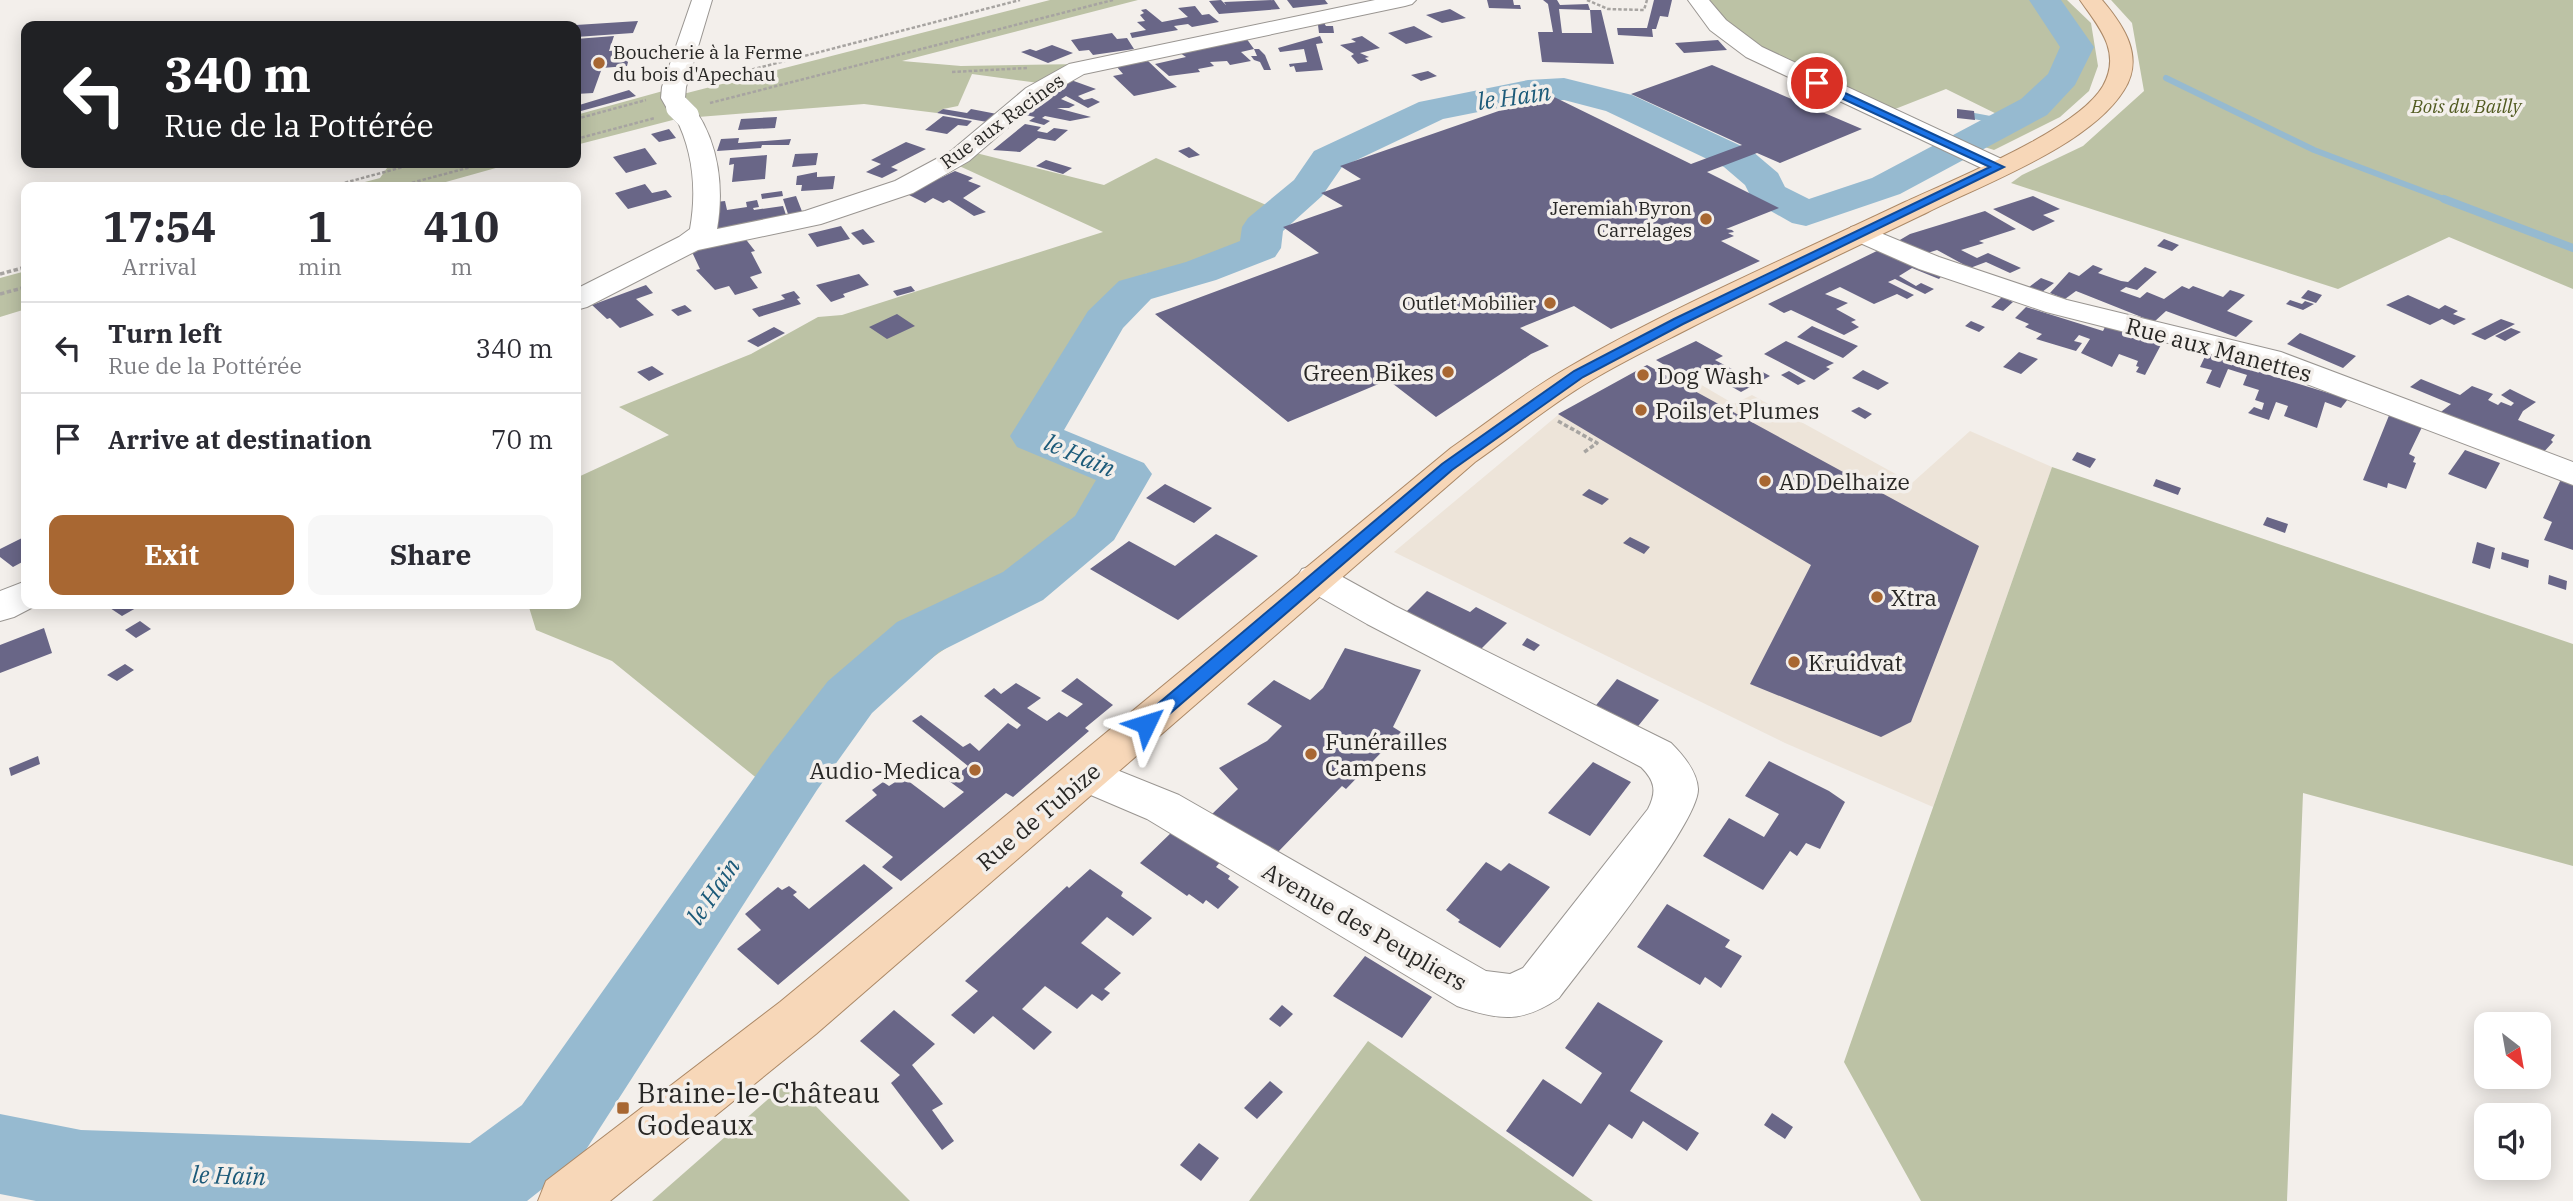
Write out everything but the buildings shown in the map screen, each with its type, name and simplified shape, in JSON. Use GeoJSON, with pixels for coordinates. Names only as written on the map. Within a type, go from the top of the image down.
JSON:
{"type":"FeatureCollection","features":[{"type":"Feature","properties":{"kind":"main road","name":"Rue de Tubize"},"geometry":{"type":"LineString","coordinates":[[583,1196],[1087,775],[1447,467],[1579,374],[1999,167],[2051,140],[2092,114],[2111,92],[2122,69],[2120,45],[2109,21],[2091,0]]}},
{"type":"Feature","properties":{"kind":"street"},"geometry":{"type":"LineString","coordinates":[[689,243],[703,232],[706,218],[706,184],[701,148],[694,128],[680,107],[702,0]]}},
{"type":"Feature","properties":{"kind":"street","name":"Rue aux Racines"},"geometry":{"type":"LineString","coordinates":[[581,298],[689,243],[811,218],[904,187],[960,156],[1034,93],[1077,69],[1405,0]]}},
{"type":"Feature","properties":{"kind":"street"},"geometry":{"type":"LineString","coordinates":[[1698,0],[1718,25],[1754,52],[1999,167]]}},
{"type":"Feature","properties":{"kind":"street","name":"Rue aux Manettes"},"geometry":{"type":"LineString","coordinates":[[1861,233],[1929,263],[2057,306],[2229,347],[2295,367],[2573,474]]}},
{"type":"Feature","properties":{"kind":"street","name":"Avenue des Peupliers"},"geometry":{"type":"LineString","coordinates":[[1087,775],[1163,807],[1475,990],[1507,999],[1523,995],[1541,983],[1664,822],[1676,800],[1677,781],[1670,768],[1656,755],[1315,579]]}},
{"type":"Feature","properties":{"kind":"street"},"geometry":{"type":"LineString","coordinates":[[0,608],[21,597]]}},
{"type":"Feature","properties":{"kind":"path"},"geometry":{"type":"LineString","coordinates":[[581,118],[680,107],[704,82],[1020,0]]}},
{"type":"Feature","properties":{"kind":"path"},"geometry":{"type":"LineString","coordinates":[[581,137],[680,107],[1113,0]]}},
{"type":"Feature","properties":{"kind":"path"},"geometry":{"type":"LineString","coordinates":[[1587,0],[1621,11],[1644,10],[1647,0]]}},
{"type":"Feature","properties":{"kind":"path"},"geometry":{"type":"LineString","coordinates":[[952,72],[1077,69]]}},
{"type":"Feature","properties":{"kind":"path"},"geometry":{"type":"LineString","coordinates":[[348,182],[399,168]]}},
{"type":"Feature","properties":{"kind":"path"},"geometry":{"type":"LineString","coordinates":[[415,182],[467,168]]}},
{"type":"Feature","properties":{"kind":"path"},"geometry":{"type":"LineString","coordinates":[[0,274],[21,268]]}},
{"type":"Feature","properties":{"kind":"path"},"geometry":{"type":"LineString","coordinates":[[0,294],[21,288]]}},
{"type":"Feature","properties":{"kind":"path"},"geometry":{"type":"LineString","coordinates":[[1533,406],[1597,443],[1583,453]]}},
{"type":"Feature","properties":{"kind":"shaded area"},"geometry":{"type":"Polygon","coordinates":[[[1647,365],[1684,384],[1693,380],[1734,404],[1752,395],[1912,483],[1970,431],[2052,467],[1933,807],[1785,743],[1394,552],[1558,415],[1647,365]]]}},
{"type":"Feature","properties":{"kind":"green space"},"geometry":{"type":"Polygon","coordinates":[[[1050,0],[1138,0],[902,61],[961,66],[1082,64],[1039,83],[972,74],[958,106],[937,113],[864,104],[698,117],[696,114],[581,144],[581,114],[663,91],[687,93],[1050,0]]]}},
{"type":"Feature","properties":{"kind":"green space"},"geometry":{"type":"Polygon","coordinates":[[[1709,0],[2067,0],[2091,23],[2098,66],[2089,91],[2060,117],[1994,150],[1972,143],[2015,123],[1946,89],[1890,111],[1739,35],[1709,0]]]}},
{"type":"Feature","properties":{"kind":"green space","name":"Bois du Bailly"},"geometry":{"type":"Polygon","coordinates":[[[2111,0],[2573,0],[2573,289],[2449,237],[2338,289],[2011,183],[2083,146],[2144,91],[2132,23],[2111,0]]]}},
{"type":"Feature","properties":{"kind":"green space"},"geometry":{"type":"Polygon","coordinates":[[[976,153],[1104,185],[1156,158],[1271,207],[1253,221],[1243,246],[1198,262],[1145,274],[1108,301],[1023,445],[1065,462],[1148,471],[1086,551],[874,698],[796,810],[612,661],[536,630],[530,609],[581,609],[581,476],[669,435],[619,407],[751,354],[818,317],[842,315],[1103,232],[955,164],[976,153]]]}},
{"type":"Feature","properties":{"kind":"green space"},"geometry":{"type":"Polygon","coordinates":[[[387,168],[496,168],[446,182],[365,182],[380,178],[387,168]]]}},
{"type":"Feature","properties":{"kind":"green space"},"geometry":{"type":"Polygon","coordinates":[[[21,272],[21,311],[0,317],[0,278],[21,272]]]}},
{"type":"Feature","properties":{"kind":"green space"},"geometry":{"type":"Polygon","coordinates":[[[2052,467],[2573,644],[2573,866],[2303,793],[2287,1201],[1921,1201],[1844,1062],[2052,467]]]}},
{"type":"Feature","properties":{"kind":"green space"},"geometry":{"type":"Polygon","coordinates":[[[1368,1041],[1593,1201],[1249,1201],[1368,1041]]]}},
{"type":"Feature","properties":{"kind":"green space"},"geometry":{"type":"Polygon","coordinates":[[[790,1080],[910,1201],[652,1201],[790,1080]]]}},
{"type":"Feature","properties":{"kind":"waterway","name":"le Hain"},"geometry":{"type":"LineString","coordinates":[[0,1154],[81,1170],[482,1184],[551,1132],[794,772],[850,697],[918,637],[1023,586],[1095,528],[1126,474],[1035,436],[1104,321],[1135,290],[1201,271],[1260,248],[1263,227],[1308,188],[1328,159],[1432,110],[1528,91],[1564,89],[1619,103],[1738,159],[1764,181],[1767,193],[1806,214],[1886,186],[2034,107],[2063,78],[2077,47],[2045,0]]}},
{"type":"Feature","properties":{"kind":"waterway"},"geometry":{"type":"LineString","coordinates":[[2166,78],[2314,150],[2449,201]]}},
{"type":"Feature","properties":{"kind":"waterway"},"geometry":{"type":"LineString","coordinates":[[1974,116],[2006,122]]}},
{"type":"Feature","properties":{"kind":"waterway"},"geometry":{"type":"LineString","coordinates":[[2444,199],[2573,248]]}},
{"type":"Feature","properties":{"kind":"place","name":"Boucherie à la Ferme du bois d'Apechau"},"geometry":{"type":"Point","coordinates":[599,63]}},
{"type":"Feature","properties":{"kind":"place","name":"Jeremiah Byron Carrelages"},"geometry":{"type":"Point","coordinates":[1706,219]}},
{"type":"Feature","properties":{"kind":"place","name":"Outlet Mobilier"},"geometry":{"type":"Point","coordinates":[1550,303]}},
{"type":"Feature","properties":{"kind":"place","name":"Green Bikes"},"geometry":{"type":"Point","coordinates":[1448,372]}},
{"type":"Feature","properties":{"kind":"place","name":"Dog Wash"},"geometry":{"type":"Point","coordinates":[1643,375]}},
{"type":"Feature","properties":{"kind":"place","name":"Poils et Plumes"},"geometry":{"type":"Point","coordinates":[1641,410]}},
{"type":"Feature","properties":{"kind":"place","name":"AD Delhaize"},"geometry":{"type":"Point","coordinates":[1765,481]}},
{"type":"Feature","properties":{"kind":"place","name":"Xtra"},"geometry":{"type":"Point","coordinates":[1877,597]}},
{"type":"Feature","properties":{"kind":"place","name":"Kruidvat"},"geometry":{"type":"Point","coordinates":[1794,662]}},
{"type":"Feature","properties":{"kind":"place","name":"Funérailles Campens"},"geometry":{"type":"Point","coordinates":[1311,754]}},
{"type":"Feature","properties":{"kind":"place","name":"Audio-Medica"},"geometry":{"type":"Point","coordinates":[975,770]}},
{"type":"Feature","properties":{"kind":"place","name":"Braine-le-Château Godeaux"},"geometry":{"type":"Point","coordinates":[623,1108]}},
{"type":"Feature","properties":{"kind":"route"},"geometry":{"type":"LineString","coordinates":[[1146,724],[1447,467],[1579,374],[1678,321],[1999,167],[1817,83]]}}]}
